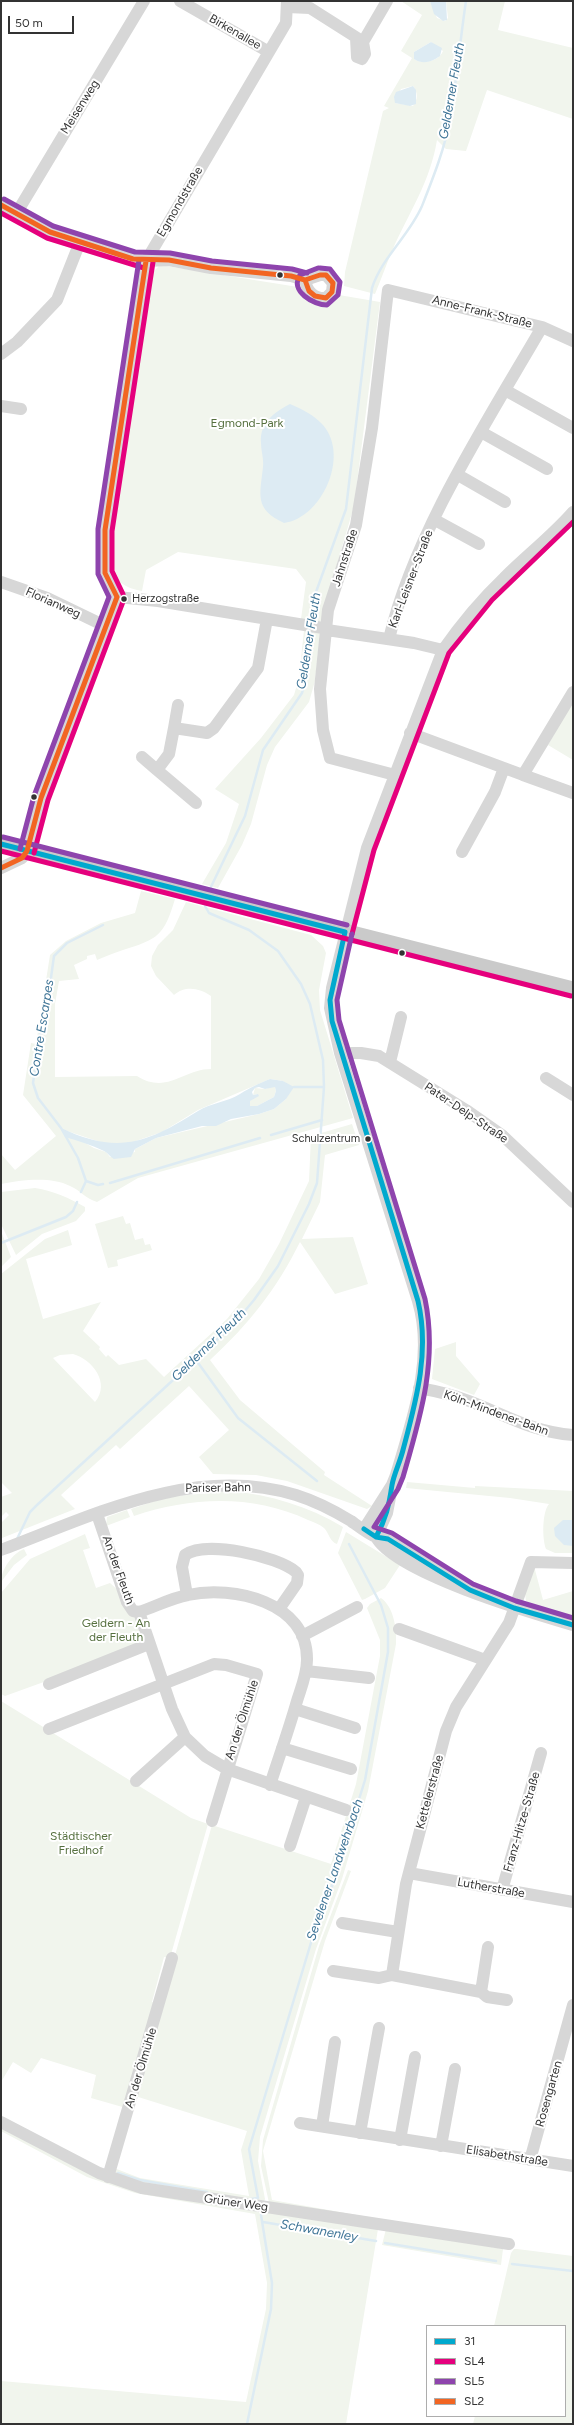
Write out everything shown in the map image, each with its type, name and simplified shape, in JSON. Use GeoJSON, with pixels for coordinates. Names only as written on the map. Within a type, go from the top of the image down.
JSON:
{"type":"FeatureCollection","features":[{"type":"Feature","properties":{"kind":"main road"},"geometry":{"type":"LineString","coordinates":[[1,844],[573,989]]}},
{"type":"Feature","properties":{"kind":"street","name":"Meisenweg"},"geometry":{"type":"LineString","coordinates":[[16,214],[144,1]]}},
{"type":"Feature","properties":{"kind":"street","name":"Birkenallee"},"geometry":{"type":"LineString","coordinates":[[180,1],[269,52]]}},
{"type":"Feature","properties":{"kind":"street","name":"Egmondstraße"},"geometry":{"type":"LineString","coordinates":[[117,597],[105,573],[105,530],[146,261],[286,23],[287,4],[310,8],[359,40],[387,1]]}},
{"type":"Feature","properties":{"kind":"street"},"geometry":{"type":"LineString","coordinates":[[1,205],[50,232],[146,261],[169,260],[211,268],[291,276],[305,280]]}},
{"type":"Feature","properties":{"kind":"street"},"geometry":{"type":"LineString","coordinates":[[1,354],[17,342],[57,300],[68,278],[80,242]]}},
{"type":"Feature","properties":{"kind":"street","name":"Anne-Frank-Straße"},"geometry":{"type":"LineString","coordinates":[[388,290],[542,326],[573,341]]}},
{"type":"Feature","properties":{"kind":"street","name":"Jahnstraße"},"geometry":{"type":"LineString","coordinates":[[388,290],[364,481],[356,525],[328,610],[320,689],[323,730],[328,753],[334,760],[395,775]]}},
{"type":"Feature","properties":{"kind":"street","name":"Karl-Leisner-Straße"},"geometry":{"type":"LineString","coordinates":[[389,639],[404,593],[423,544],[481,432],[542,326]]}},
{"type":"Feature","properties":{"kind":"street"},"geometry":{"type":"LineString","coordinates":[[505,390],[573,428]]}},
{"type":"Feature","properties":{"kind":"street"},"geometry":{"type":"LineString","coordinates":[[1,406],[21,409]]}},
{"type":"Feature","properties":{"kind":"street"},"geometry":{"type":"LineString","coordinates":[[481,432],[547,469]]}},
{"type":"Feature","properties":{"kind":"street"},"geometry":{"type":"LineString","coordinates":[[458,475],[505,502]]}},
{"type":"Feature","properties":{"kind":"street"},"geometry":{"type":"LineString","coordinates":[[364,1529],[392,1484],[419,1388],[425,1352],[421,1310],[340,1053],[332,1021],[330,1000],[345,932],[367,848],[443,650],[462,622],[499,583],[556,531],[573,512]]}},
{"type":"Feature","properties":{"kind":"street","name":"Karl-Leisner-Straße"},"geometry":{"type":"LineString","coordinates":[[435,520],[479,544]]}},
{"type":"Feature","properties":{"kind":"street","name":"Florianweg"},"geometry":{"type":"LineString","coordinates":[[1,582],[47,598],[104,626]]}},
{"type":"Feature","properties":{"kind":"street"},"geometry":{"type":"LineString","coordinates":[[1,868],[22,858],[27,851],[41,798],[104,626],[117,597],[158,601],[302,624],[443,650]]}},
{"type":"Feature","properties":{"kind":"street"},"geometry":{"type":"LineString","coordinates":[[174,728],[207,733],[214,728],[258,668],[267,619]]}},
{"type":"Feature","properties":{"kind":"street"},"geometry":{"type":"LineString","coordinates":[[523,775],[573,692]]}},
{"type":"Feature","properties":{"kind":"street"},"geometry":{"type":"LineString","coordinates":[[157,770],[168,754],[178,704]]}},
{"type":"Feature","properties":{"kind":"street"},"geometry":{"type":"LineString","coordinates":[[410,733],[573,793]]}},
{"type":"Feature","properties":{"kind":"street"},"geometry":{"type":"LineString","coordinates":[[142,757],[196,803]]}},
{"type":"Feature","properties":{"kind":"street"},"geometry":{"type":"LineString","coordinates":[[462,852],[495,792],[504,768]]}},
{"type":"Feature","properties":{"kind":"street"},"geometry":{"type":"LineString","coordinates":[[390,1062],[401,1017]]}},
{"type":"Feature","properties":{"kind":"street","name":"Pater-Delp-Straße"},"geometry":{"type":"LineString","coordinates":[[340,1053],[370,1054],[390,1062],[497,1131],[573,1202]]}},
{"type":"Feature","properties":{"kind":"street"},"geometry":{"type":"LineString","coordinates":[[546,1078],[573,1095]]}},
{"type":"Feature","properties":{"kind":"street","name":"Köln-Mindener-Bahn"},"geometry":{"type":"LineString","coordinates":[[419,1388],[468,1400],[529,1428],[552,1434],[573,1435]]}},
{"type":"Feature","properties":{"kind":"street"},"geometry":{"type":"LineString","coordinates":[[376,1537],[387,1513],[393,1493],[392,1484]]}},
{"type":"Feature","properties":{"kind":"street","name":"Pariser Bahn"},"geometry":{"type":"LineString","coordinates":[[3,1549],[97,1514],[178,1489],[209,1486],[246,1486],[278,1491],[308,1499],[364,1529],[376,1537],[385,1548],[452,1585],[470,1590],[514,1608],[573,1625]]}},
{"type":"Feature","properties":{"kind":"street","name":"An der Fleuth"},"geometry":{"type":"LineString","coordinates":[[97,1514],[127,1602],[133,1611],[139,1612],[163,1683],[185,1737],[204,1756],[227,1769],[346,1810]]}},
{"type":"Feature","properties":{"kind":"street"},"geometry":{"type":"LineString","coordinates":[[187,1595],[182,1567],[185,1555],[203,1550],[242,1552],[272,1560],[296,1572],[298,1575],[296,1583],[279,1609]]}},
{"type":"Feature","properties":{"kind":"street","name":"Kettelerstraße"},"geometry":{"type":"LineString","coordinates":[[392,1975],[398,1932],[409,1874],[446,1730],[456,1706],[509,1623],[531,1562],[573,1563]]}},
{"type":"Feature","properties":{"kind":"street"},"geometry":{"type":"LineString","coordinates":[[139,1612],[187,1595],[215,1592],[236,1594],[258,1600],[279,1609],[291,1619],[302,1636],[307,1652],[306,1671],[270,1785]]}},
{"type":"Feature","properties":{"kind":"street"},"geometry":{"type":"LineString","coordinates":[[302,1636],[357,1607]]}},
{"type":"Feature","properties":{"kind":"street"},"geometry":{"type":"LineString","coordinates":[[399,1629],[485,1660]]}},
{"type":"Feature","properties":{"kind":"street"},"geometry":{"type":"LineString","coordinates":[[49,1684],[149,1644]]}},
{"type":"Feature","properties":{"kind":"street","name":"An der Ölmühle"},"geometry":{"type":"LineString","coordinates":[[163,1683],[214,1664],[226,1665],[257,1674],[227,1769]]}},
{"type":"Feature","properties":{"kind":"street"},"geometry":{"type":"LineString","coordinates":[[306,1671],[369,1678]]}},
{"type":"Feature","properties":{"kind":"street"},"geometry":{"type":"LineString","coordinates":[[49,1729],[163,1683]]}},
{"type":"Feature","properties":{"kind":"street"},"geometry":{"type":"LineString","coordinates":[[295,1709],[355,1728]]}},
{"type":"Feature","properties":{"kind":"street"},"geometry":{"type":"LineString","coordinates":[[136,1781],[185,1737]]}},
{"type":"Feature","properties":{"kind":"street"},"geometry":{"type":"LineString","coordinates":[[282,1748],[351,1769]]}},
{"type":"Feature","properties":{"kind":"street","name":"Franz-Hitze-Straße"},"geometry":{"type":"LineString","coordinates":[[502,1890],[541,1753]]}},
{"type":"Feature","properties":{"kind":"street"},"geometry":{"type":"LineString","coordinates":[[212,1821],[227,1769]]}},
{"type":"Feature","properties":{"kind":"street"},"geometry":{"type":"LineString","coordinates":[[290,1846],[306,1797]]}},
{"type":"Feature","properties":{"kind":"street","name":"Lutherstraße"},"geometry":{"type":"LineString","coordinates":[[409,1874],[573,1902]]}},
{"type":"Feature","properties":{"kind":"street"},"geometry":{"type":"LineString","coordinates":[[342,1923],[398,1932]]}},
{"type":"Feature","properties":{"kind":"street"},"geometry":{"type":"LineString","coordinates":[[481,1992],[488,1947]]}},
{"type":"Feature","properties":{"kind":"street","name":"An der Ölmühle"},"geometry":{"type":"LineString","coordinates":[[108,2177],[172,1958]]}},
{"type":"Feature","properties":{"kind":"street"},"geometry":{"type":"LineString","coordinates":[[333,1971],[378,1978],[392,1975],[481,1992],[487,1997],[507,2000]]}},
{"type":"Feature","properties":{"kind":"street","name":"Rosengarten"},"geometry":{"type":"LineString","coordinates":[[530,2160],[569,2037],[573,2005]]}},
{"type":"Feature","properties":{"kind":"street"},"geometry":{"type":"LineString","coordinates":[[360,2133],[379,2028]]}},
{"type":"Feature","properties":{"kind":"street"},"geometry":{"type":"LineString","coordinates":[[322,2126],[335,2042]]}},
{"type":"Feature","properties":{"kind":"street"},"geometry":{"type":"LineString","coordinates":[[400,2140],[415,2057]]}},
{"type":"Feature","properties":{"kind":"street"},"geometry":{"type":"LineString","coordinates":[[441,2146],[455,2069]]}},
{"type":"Feature","properties":{"kind":"street","name":"Grüner Weg"},"geometry":{"type":"LineString","coordinates":[[1,2122],[108,2177],[158,2192],[382,2223],[509,2244]]}},
{"type":"Feature","properties":{"kind":"street","name":"Elisabethstraße"},"geometry":{"type":"LineString","coordinates":[[300,2123],[400,2140],[573,2166]]}},
{"type":"Feature","properties":{"kind":"green space"},"geometry":{"type":"Polygon","coordinates":[[[401,1],[430,1],[437,18],[445,21],[448,18],[446,1],[505,1],[498,30],[573,48],[573,119],[487,90],[466,151],[446,149],[437,140],[434,156],[424,184],[392,251],[375,294],[344,286],[345,272],[383,111],[389,108],[384,106],[412,58],[401,51],[422,15],[401,1]],[[431,42],[414,52],[414,59],[426,62],[434,60],[441,54],[443,51],[431,42]],[[413,86],[401,89],[395,103],[413,106],[417,96],[413,86]]]}},
{"type":"Feature","properties":{"kind":"green space","name":"Egmond-Park"},"geometry":{"type":"Polygon","coordinates":[[[160,265],[298,287],[313,300],[323,304],[328,304],[334,301],[339,295],[380,302],[354,506],[324,609],[323,622],[301,619],[306,582],[296,569],[178,552],[146,570],[142,591],[128,587],[115,576],[110,556],[148,277],[160,265]]]}},
{"type":"Feature","properties":{"kind":"green space"},"geometry":{"type":"Polygon","coordinates":[[[304,630],[320,632],[315,681],[309,702],[275,747],[267,765],[251,824],[242,845],[218,888],[202,884],[226,843],[239,804],[215,789],[261,738],[294,695],[299,678],[304,630]]]}},
{"type":"Feature","properties":{"kind":"green space"},"geometry":{"type":"Polygon","coordinates":[[[573,701],[573,760],[548,745],[573,701]]]}},
{"type":"Feature","properties":{"kind":"green space"},"geometry":{"type":"Polygon","coordinates":[[[141,891],[175,899],[163,928],[152,939],[97,960],[95,954],[87,956],[87,959],[74,965],[79,979],[59,981],[55,1004],[55,1077],[137,1076],[157,1083],[175,1080],[201,1070],[211,1069],[211,996],[202,991],[192,989],[183,990],[174,995],[156,976],[151,966],[152,956],[158,945],[173,930],[186,902],[311,935],[323,946],[326,953],[319,990],[320,1010],[353,1118],[138,1178],[97,1202],[74,1188],[54,1181],[27,1180],[1,1184],[1,1154],[15,1170],[56,1136],[23,1095],[31,1043],[36,1044],[50,955],[66,941],[101,923],[135,913],[141,891]],[[270,1079],[198,1110],[162,1132],[130,1143],[103,1143],[61,1129],[94,1148],[106,1152],[110,1157],[135,1152],[135,1149],[156,1138],[259,1114],[274,1109],[286,1099],[288,1085],[283,1081],[270,1079]]]}},
{"type":"Feature","properties":{"kind":"green space"},"geometry":{"type":"Polygon","coordinates":[[[275,1086],[276,1091],[274,1097],[257,1106],[250,1106],[250,1101],[258,1094],[253,1095],[255,1088],[265,1089],[275,1086]]]}},
{"type":"Feature","properties":{"kind":"green space"},"geometry":{"type":"Polygon","coordinates":[[[352,1124],[359,1145],[325,1155],[320,1202],[302,1239],[353,1237],[368,1284],[335,1294],[300,1242],[281,1276],[261,1306],[224,1347],[210,1360],[240,1400],[325,1472],[324,1475],[372,1506],[367,1509],[287,1481],[256,1475],[213,1474],[199,1457],[229,1430],[189,1386],[120,1449],[116,1445],[61,1495],[75,1509],[2,1538],[1,1523],[9,1515],[6,1512],[1,1517],[1,1497],[12,1493],[1,1482],[1,1274],[45,1239],[68,1230],[72,1245],[26,1259],[43,1319],[101,1302],[83,1331],[100,1347],[99,1349],[106,1357],[108,1355],[119,1365],[146,1359],[164,1377],[227,1319],[259,1279],[279,1244],[309,1181],[311,1136],[352,1124]],[[73,1354],[60,1355],[53,1358],[95,1402],[101,1387],[100,1380],[93,1366],[73,1354]]]}},
{"type":"Feature","properties":{"kind":"green space"},"geometry":{"type":"Polygon","coordinates":[[[35,1188],[49,1191],[67,1198],[85,1207],[85,1211],[76,1221],[42,1234],[16,1255],[1,1224],[1,1192],[35,1188]]]}},
{"type":"Feature","properties":{"kind":"green space"},"geometry":{"type":"Polygon","coordinates":[[[123,1216],[126,1224],[130,1223],[135,1240],[143,1238],[145,1245],[150,1244],[152,1250],[117,1260],[118,1266],[108,1268],[95,1224],[123,1216]]]}},
{"type":"Feature","properties":{"kind":"green space"},"geometry":{"type":"Polygon","coordinates":[[[1,1231],[11,1257],[1,1267],[1,1231]]]}},
{"type":"Feature","properties":{"kind":"green space"},"geometry":{"type":"Polygon","coordinates":[[[456,1342],[456,1356],[480,1384],[474,1395],[432,1379],[435,1349],[456,1342]]]}},
{"type":"Feature","properties":{"kind":"green space"},"geometry":{"type":"Polygon","coordinates":[[[407,1482],[475,1488],[475,1486],[573,1491],[573,1553],[555,1553],[546,1549],[543,1526],[545,1513],[549,1504],[510,1498],[406,1488],[407,1482]]]}},
{"type":"Feature","properties":{"kind":"green space"},"geometry":{"type":"Polygon","coordinates":[[[230,1491],[260,1495],[303,1507],[316,1513],[343,1527],[337,1544],[331,1539],[326,1530],[318,1524],[287,1512],[243,1502],[199,1502],[177,1505],[134,1516],[131,1509],[167,1497],[230,1491]]]}},
{"type":"Feature","properties":{"kind":"green space"},"geometry":{"type":"Polygon","coordinates":[[[127,1510],[130,1517],[106,1526],[107,1517],[127,1510]]]}},
{"type":"Feature","properties":{"kind":"green space"},"geometry":{"type":"Polygon","coordinates":[[[346,1532],[400,1565],[385,1588],[362,1600],[338,1553],[346,1532]]]}},
{"type":"Feature","properties":{"kind":"green space","name":"Geldern - An der Fleuth"},"geometry":{"type":"Polygon","coordinates":[[[85,1534],[90,1548],[83,1550],[96,1588],[110,1583],[119,1591],[123,1590],[149,1644],[5,1696],[1,1694],[1,1593],[30,1559],[85,1534]]]}},
{"type":"Feature","properties":{"kind":"green space"},"geometry":{"type":"Polygon","coordinates":[[[24,1549],[27,1555],[14,1565],[1,1582],[3,1572],[8,1562],[24,1549]]]}},
{"type":"Feature","properties":{"kind":"green space"},"geometry":{"type":"Polygon","coordinates":[[[534,1566],[543,1600],[573,1591],[573,1618],[536,1606],[526,1601],[525,1594],[534,1566]]]}},
{"type":"Feature","properties":{"kind":"green space"},"geometry":{"type":"Polygon","coordinates":[[[381,1598],[389,1607],[394,1619],[396,1644],[368,1791],[342,1879],[316,1949],[260,2137],[258,2161],[265,2199],[264,2202],[135,2183],[113,2171],[114,2168],[140,2178],[249,2196],[241,2150],[247,2131],[135,2096],[212,1825],[331,1864],[356,1784],[380,1656],[380,1640],[367,1608],[370,1604],[381,1598]]]}},
{"type":"Feature","properties":{"kind":"green space","name":"Städtischer Friedhof"},"geometry":{"type":"Polygon","coordinates":[[[1,1701],[191,1818],[208,1824],[170,1958],[164,1957],[152,2002],[156,2003],[126,2108],[91,2098],[96,2075],[41,2058],[31,2073],[13,2062],[1,2082],[1,1701]]]}},
{"type":"Feature","properties":{"kind":"green space"},"geometry":{"type":"Polygon","coordinates":[[[348,1870],[351,1871],[325,1941],[263,2151],[272,2200],[374,2218],[269,2203],[261,2166],[263,2140],[319,1946],[348,1870]]]}},
{"type":"Feature","properties":{"kind":"green space"},"geometry":{"type":"Polygon","coordinates":[[[1,2126],[91,2173],[378,2229],[346,2424],[1,2424],[1,2381],[246,2402],[266,2309],[267,2283],[255,2214],[135,2193],[87,2177],[1,2131],[1,2126]]]}},
{"type":"Feature","properties":{"kind":"green space"},"geometry":{"type":"Polygon","coordinates":[[[386,2229],[503,2249],[501,2265],[382,2245],[386,2229]]]}},
{"type":"Feature","properties":{"kind":"green space"},"geometry":{"type":"Polygon","coordinates":[[[514,2249],[573,2256],[573,2424],[473,2424],[475,2417],[566,2417],[566,2325],[494,2325],[511,2253],[514,2249]]]}},
{"type":"Feature","properties":{"kind":"shaded area"},"geometry":{"type":"Polygon","coordinates":[[[430,1],[446,1],[447,20],[443,21],[434,14],[430,1]]]}},
{"type":"Feature","properties":{"kind":"shaded area"},"geometry":{"type":"Polygon","coordinates":[[[431,42],[442,48],[440,56],[427,62],[421,62],[414,59],[414,52],[431,42]]]}},
{"type":"Feature","properties":{"kind":"shaded area"},"geometry":{"type":"Polygon","coordinates":[[[413,86],[416,90],[416,104],[410,106],[395,103],[394,97],[396,92],[413,86]]]}},
{"type":"Feature","properties":{"kind":"shaded area"},"geometry":{"type":"Polygon","coordinates":[[[290,404],[316,418],[323,425],[331,438],[334,453],[333,468],[328,484],[320,498],[310,510],[298,519],[284,523],[274,518],[263,507],[261,500],[260,493],[263,464],[261,436],[262,430],[269,419],[278,411],[290,404]]]}},
{"type":"Feature","properties":{"kind":"shaded area"},"geometry":{"type":"Polygon","coordinates":[[[270,1079],[283,1081],[294,1087],[286,1099],[274,1109],[259,1114],[231,1119],[216,1126],[202,1126],[156,1138],[135,1149],[131,1157],[114,1159],[104,1151],[65,1137],[61,1128],[99,1141],[116,1143],[132,1142],[147,1138],[163,1131],[203,1108],[235,1097],[251,1087],[270,1079]],[[259,1087],[255,1088],[252,1092],[253,1095],[258,1094],[259,1096],[250,1101],[250,1106],[257,1106],[274,1097],[276,1091],[275,1087],[265,1089],[259,1087]]]}},
{"type":"Feature","properties":{"kind":"shaded area"},"geometry":{"type":"Polygon","coordinates":[[[563,1520],[573,1520],[573,1546],[564,1545],[555,1536],[554,1528],[563,1520]]]}},
{"type":"Feature","properties":{"kind":"waterway","name":"Gelderner Fleuth"},"geometry":{"type":"LineString","coordinates":[[313,623],[316,592],[346,509],[372,288],[382,266],[417,217],[438,163],[450,119],[466,1]]}},
{"type":"Feature","properties":{"kind":"waterway","name":"Gelderner Fleuth"},"geometry":{"type":"LineString","coordinates":[[209,891],[245,816],[263,750],[302,693],[306,679],[312,630]]}},
{"type":"Feature","properties":{"kind":"waterway","name":"Gelderner Fleuth"},"geometry":{"type":"LineString","coordinates":[[17,1539],[30,1512],[37,1505],[233,1325],[254,1300],[278,1266],[309,1204],[317,1183],[324,1087],[323,1060],[310,1004],[301,984],[278,951],[249,930],[209,913],[205,906],[206,902]]}},
{"type":"Feature","properties":{"kind":"waterway","name":"Contre Escarpes"},"geometry":{"type":"LineString","coordinates":[[81,1192],[86,1181],[78,1158],[61,1128],[38,1098],[33,1083],[40,1035],[45,1021],[54,956],[67,943],[103,925]]}},
{"type":"Feature","properties":{"kind":"waterway"},"geometry":{"type":"LineString","coordinates":[[294,1087],[324,1087]]}},
{"type":"Feature","properties":{"kind":"waterway"},"geometry":{"type":"LineString","coordinates":[[271,1135],[322,1120]]}},
{"type":"Feature","properties":{"kind":"waterway"},"geometry":{"type":"LineString","coordinates":[[110,1183],[260,1138]]}},
{"type":"Feature","properties":{"kind":"waterway"},"geometry":{"type":"LineString","coordinates":[[86,1181],[98,1185],[103,1184]]}},
{"type":"Feature","properties":{"kind":"waterway","name":"Contre Escarpes"},"geometry":{"type":"LineString","coordinates":[[1,1243],[66,1217],[73,1211],[77,1202]]}},
{"type":"Feature","properties":{"kind":"waterway","name":"Sevelener Landwehrbach"},"geometry":{"type":"LineString","coordinates":[[196,1360],[238,1418],[317,1481]]}},
{"type":"Feature","properties":{"kind":"waterway","name":"Sevelener Landwehrbach"},"geometry":{"type":"LineString","coordinates":[[251,2199],[258,2198],[249,2149],[313,1936],[333,1883],[365,1780],[388,1652],[388,1628],[381,1605],[349,1544]]}},
{"type":"Feature","properties":{"kind":"waterway"},"geometry":{"type":"LineString","coordinates":[[118,2173],[140,2180],[207,2192]]}},
{"type":"Feature","properties":{"kind":"waterway","name":"Sevelener Landwehrbach"},"geometry":{"type":"LineString","coordinates":[[247,2424],[271,2309],[272,2283],[261,2215]]}},
{"type":"Feature","properties":{"kind":"waterway","name":"Schwanenley"},"geometry":{"type":"LineString","coordinates":[[263,2222],[376,2241]]}},
{"type":"Feature","properties":{"kind":"waterway","name":"Schwanenley"},"geometry":{"type":"LineString","coordinates":[[385,2243],[496,2261]]}},
{"type":"Feature","properties":{"kind":"waterway","name":"Schwanenley"},"geometry":{"type":"LineString","coordinates":[[512,2264],[573,2271]]}},
{"type":"Feature","properties":{"kind":"transit line","name":"SL5"},"geometry":{"type":"LineString","coordinates":[[4,199],[53,226],[135,252],[170,253],[212,261],[292,269],[307,273]]}},
{"type":"Feature","properties":{"kind":"transit line","name":"SL2"},"geometry":{"type":"LineString","coordinates":[[1,205],[50,232],[133,259],[169,260],[211,268],[291,276],[305,280]]}},
{"type":"Feature","properties":{"kind":"transit line","name":"SL4"},"geometry":{"type":"LineString","coordinates":[[1,213],[47,238],[144,268]]}},
{"type":"Feature","properties":{"kind":"transit line","name":"SL5"},"geometry":{"type":"LineString","coordinates":[[20,849],[34,796],[109,597],[98,574],[98,529],[139,260]]}},
{"type":"Feature","properties":{"kind":"transit line","name":"SL2"},"geometry":{"type":"LineString","coordinates":[[117,597],[105,573],[105,530],[146,261]]}},
{"type":"Feature","properties":{"kind":"transit line","name":"SL4"},"geometry":{"type":"LineString","coordinates":[[123,594],[112,571],[112,531],[153,262]]}},
{"type":"Feature","properties":{"kind":"transit line","name":"SL5"},"geometry":{"type":"LineString","coordinates":[[318,268],[300,275],[297,281],[298,286],[300,292],[310,300],[327,305],[338,295],[340,282],[330,269],[320,268]]}},
{"type":"Feature","properties":{"kind":"transit line","name":"SL2"},"geometry":{"type":"LineString","coordinates":[[320,275],[326,275],[333,283],[332,292],[326,298],[315,296],[309,291],[305,280],[320,275]]}},
{"type":"Feature","properties":{"kind":"transit line","name":"SL4"},"geometry":{"type":"LineString","coordinates":[[352,934],[374,850],[449,653],[492,600],[573,522]]}},
{"type":"Feature","properties":{"kind":"transit line","name":"SL2"},"geometry":{"type":"LineString","coordinates":[[1,868],[22,858],[27,851],[41,798],[117,597]]}},
{"type":"Feature","properties":{"kind":"transit line","name":"SL4"},"geometry":{"type":"LineString","coordinates":[[34,853],[48,800],[124,599]]}},
{"type":"Feature","properties":{"kind":"transit line","name":"SL5"},"geometry":{"type":"LineString","coordinates":[[3,837],[347,925]]}},
{"type":"Feature","properties":{"kind":"transit line","name":"31"},"geometry":{"type":"LineString","coordinates":[[1,844],[345,932]]}},
{"type":"Feature","properties":{"kind":"transit line","name":"SL4"},"geometry":{"type":"LineString","coordinates":[[1,851],[571,996]]}},
{"type":"Feature","properties":{"kind":"transit line","name":"31"},"geometry":{"type":"LineString","coordinates":[[345,932],[330,1000],[332,1021],[418,1301],[423,1339],[420,1376],[413,1413],[393,1481],[387,1512],[376,1537]]}},
{"type":"Feature","properties":{"kind":"transit line","name":"SL5"},"geometry":{"type":"LineString","coordinates":[[352,934],[337,1000],[339,1020],[425,1299],[429,1345],[428,1367],[421,1411],[403,1477],[398,1489],[374,1527],[392,1533],[473,1584],[516,1601],[573,1618]]}},
{"type":"Feature","properties":{"kind":"transit line","name":"31"},"geometry":{"type":"LineString","coordinates":[[364,1529],[376,1537],[388,1539],[470,1590],[514,1608],[573,1625]]}},
{"type":"Feature","properties":{"kind":"place","name":"Herzogstraße"},"geometry":{"type":"Point","coordinates":[124,599]}},
{"type":"Feature","properties":{"kind":"place","name":"Schulzentrum"},"geometry":{"type":"Point","coordinates":[368,1139]}}]}
